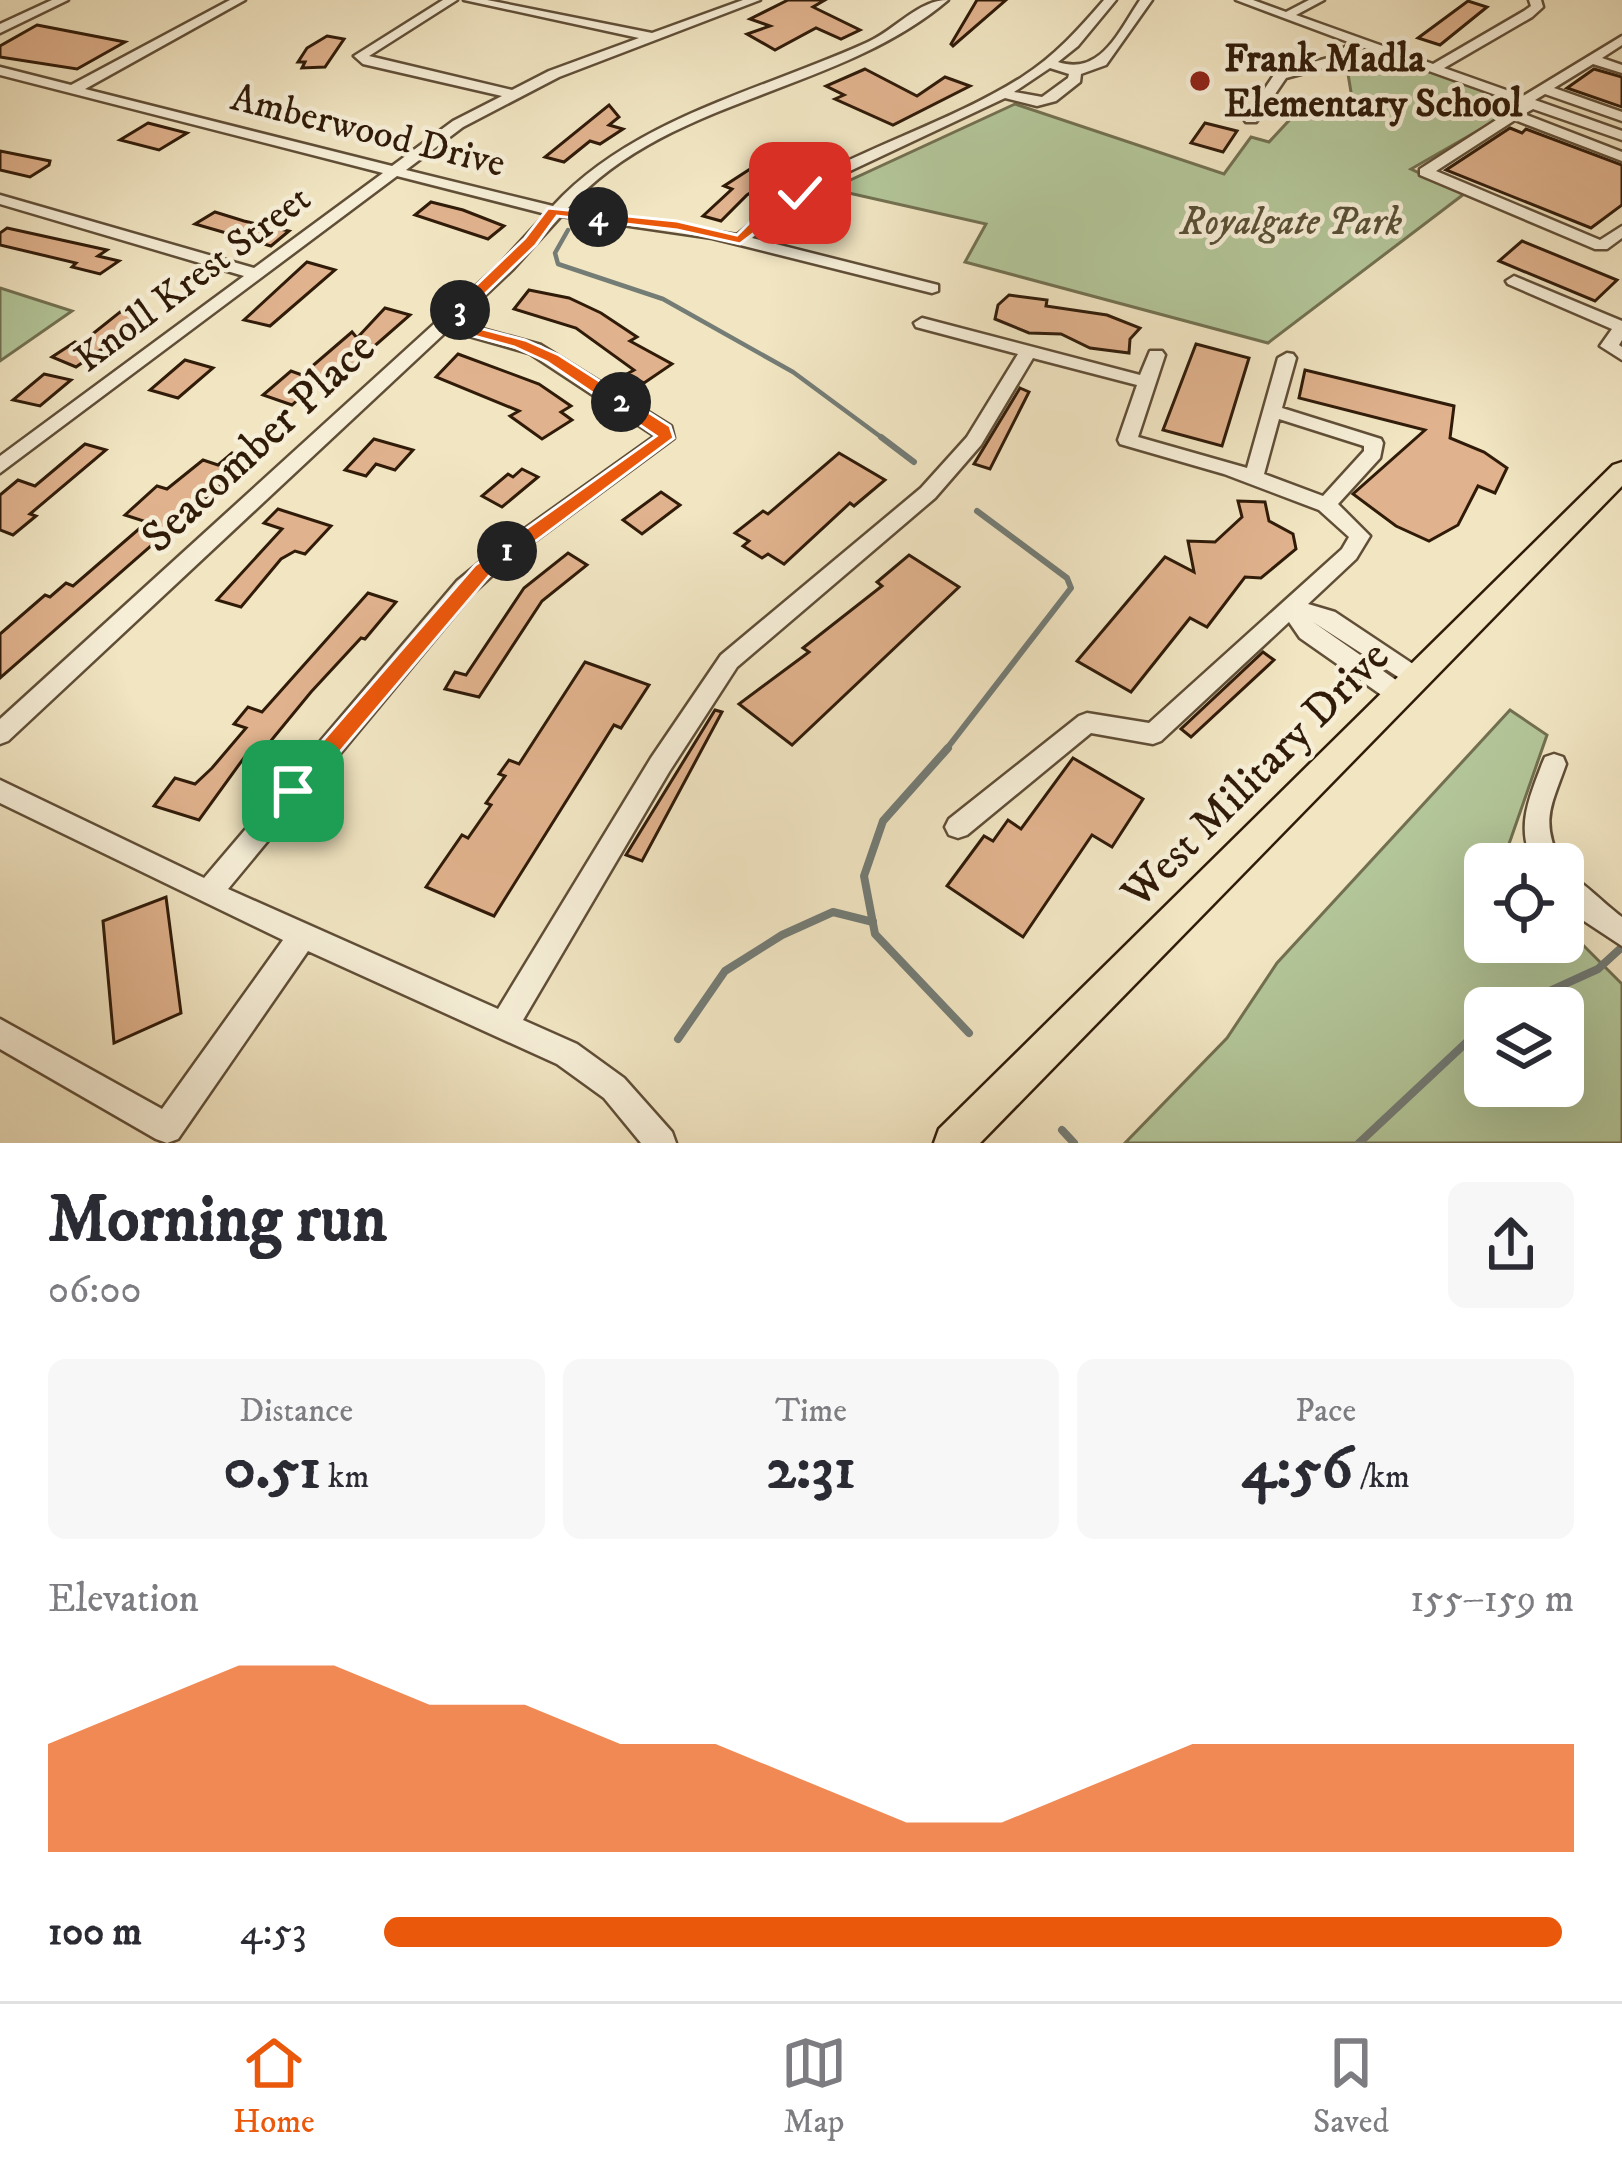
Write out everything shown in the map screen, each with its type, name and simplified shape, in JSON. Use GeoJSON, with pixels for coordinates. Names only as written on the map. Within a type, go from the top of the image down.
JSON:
{"type":"FeatureCollection","features":[{"type":"Feature","properties":{"kind":"main road","name":"West Military Drive"},"geometry":{"type":"LineString","coordinates":[[953,1143],[1622,471]]}},
{"type":"Feature","properties":{"kind":"street"},"geometry":{"type":"LineString","coordinates":[[0,29],[62,0]]}},
{"type":"Feature","properties":{"kind":"street"},"geometry":{"type":"LineString","coordinates":[[72,90],[239,0]]}},
{"type":"Feature","properties":{"kind":"street"},"geometry":{"type":"LineString","coordinates":[[451,0],[360,56],[368,62],[512,94]]}},
{"type":"Feature","properties":{"kind":"street"},"geometry":{"type":"LineString","coordinates":[[470,0],[653,37]]}},
{"type":"Feature","properties":{"kind":"street","name":"Knoll Krest Street"},"geometry":{"type":"LineString","coordinates":[[0,466],[458,124],[512,94],[754,0]]}},
{"type":"Feature","properties":{"kind":"street","name":"Seacomber Place"},"geometry":{"type":"LineString","coordinates":[[0,734],[445,324],[518,254],[553,211],[601,169],[661,133],[878,42],[942,0]]}},
{"type":"Feature","properties":{"kind":"street"},"geometry":{"type":"LineString","coordinates":[[740,240],[789,199],[1007,94],[1053,65],[1079,41],[1109,0],[1143,4],[1101,62],[1075,72],[1053,65]]}},
{"type":"Feature","properties":{"kind":"street"},"geometry":{"type":"LineString","coordinates":[[1242,0],[1436,68],[1622,157]]}},
{"type":"Feature","properties":{"kind":"street"},"geometry":{"type":"LineString","coordinates":[[1290,14],[1318,0]]}},
{"type":"Feature","properties":{"kind":"street"},"geometry":{"type":"LineString","coordinates":[[1436,68],[1528,14],[1537,7],[1534,0]]}},
{"type":"Feature","properties":{"kind":"street"},"geometry":{"type":"LineString","coordinates":[[1251,118],[1289,70],[1333,61],[1362,40]]}},
{"type":"Feature","properties":{"kind":"street"},"geometry":{"type":"LineString","coordinates":[[1622,40],[1425,172],[1601,246],[1622,231]]}},
{"type":"Feature","properties":{"kind":"street"},"geometry":{"type":"LineString","coordinates":[[1592,59],[1622,69]]}},
{"type":"Feature","properties":{"kind":"street","name":"Amberwood Drive"},"geometry":{"type":"LineString","coordinates":[[0,71],[553,211],[677,226],[932,288]]}},
{"type":"Feature","properties":{"kind":"street"},"geometry":{"type":"LineString","coordinates":[[1007,94],[1038,105],[1050,103],[1075,79],[1075,72]]}},
{"type":"Feature","properties":{"kind":"street"},"geometry":{"type":"LineString","coordinates":[[1544,88],[1622,117]]}},
{"type":"Feature","properties":{"kind":"street"},"geometry":{"type":"LineString","coordinates":[[1523,106],[1622,136]]}},
{"type":"Feature","properties":{"kind":"street"},"geometry":{"type":"LineString","coordinates":[[0,199],[256,274]]}},
{"type":"Feature","properties":{"kind":"street"},"geometry":{"type":"LineString","coordinates":[[1514,281],[1622,327],[1609,346],[1622,355]]}},
{"type":"Feature","properties":{"kind":"street"},"geometry":{"type":"LineString","coordinates":[[922,323],[1147,382]]}},
{"type":"Feature","properties":{"kind":"street"},"geometry":{"type":"LineString","coordinates":[[208,893],[465,587],[665,438],[664,430],[553,358],[445,324]]}},
{"type":"Feature","properties":{"kind":"street"},"geometry":{"type":"LineString","coordinates":[[503,1025],[728,662],[928,493],[974,441],[1028,351]]}},
{"type":"Feature","properties":{"kind":"street"},"geometry":{"type":"LineString","coordinates":[[958,827],[1087,723],[1153,734],[1349,554],[1360,536],[1326,506],[1127,440],[1156,356]]}},
{"type":"Feature","properties":{"kind":"street"},"geometry":{"type":"LineString","coordinates":[[1253,479],[1287,358]]}},
{"type":"Feature","properties":{"kind":"street"},"geometry":{"type":"LineString","coordinates":[[1273,411],[1374,443],[1373,453],[1326,506]]}},
{"type":"Feature","properties":{"kind":"street"},"geometry":{"type":"LineString","coordinates":[[1291,608],[1308,632],[1407,686]]}},
{"type":"Feature","properties":{"kind":"street"},"geometry":{"type":"LineString","coordinates":[[1534,843],[1532,828],[1554,764]]}},
{"type":"Feature","properties":{"kind":"street"},"geometry":{"type":"LineString","coordinates":[[0,791],[208,893],[567,1054],[614,1088],[661,1143]]}},
{"type":"Feature","properties":{"kind":"street"},"geometry":{"type":"LineString","coordinates":[[1584,905],[1622,933]]}},
{"type":"Feature","properties":{"kind":"street"},"geometry":{"type":"LineString","coordinates":[[0,1033],[167,1128],[304,935]]}},
{"type":"Feature","properties":{"kind":"green space","name":"Royalgate Park"},"geometry":{"type":"Polygon","coordinates":[[[1373,52],[1528,102],[1411,169],[1464,194],[1268,343],[965,262],[986,224],[831,189],[1015,104],[1224,174],[1251,137],[1269,142],[1308,100],[1353,104],[1348,74],[1373,52]]]}},
{"type":"Feature","properties":{"kind":"green space"},"geometry":{"type":"Polygon","coordinates":[[[0,288],[72,311],[0,361],[0,288]]]}},
{"type":"Feature","properties":{"kind":"green space"},"geometry":{"type":"Polygon","coordinates":[[[1510,710],[1547,735],[1509,843],[1464,843],[1464,963],[1584,963],[1584,946],[1622,984],[1622,1143],[1125,1143],[1227,1038],[1277,963],[1510,710]]]}},
{"type":"Feature","properties":{"kind":"building"},"geometry":{"type":"Polygon","coordinates":[[[788,0],[825,0],[813,7],[860,30],[841,39],[816,28],[775,50],[747,34],[770,26],[750,19],[788,0]]]}},
{"type":"Feature","properties":{"kind":"building"},"geometry":{"type":"Polygon","coordinates":[[[977,0],[1006,0],[953,46],[951,44],[977,0]]]}},
{"type":"Feature","properties":{"kind":"building"},"geometry":{"type":"Polygon","coordinates":[[[1468,1],[1487,7],[1440,45],[1418,38],[1468,1]]]}},
{"type":"Feature","properties":{"kind":"building"},"geometry":{"type":"Polygon","coordinates":[[[37,25],[125,42],[77,69],[0,57],[0,46],[37,25]]]}},
{"type":"Feature","properties":{"kind":"building"},"geometry":{"type":"Polygon","coordinates":[[[327,36],[344,39],[325,67],[302,68],[305,62],[298,62],[307,48],[327,36]]]}},
{"type":"Feature","properties":{"kind":"building"},"geometry":{"type":"Polygon","coordinates":[[[865,69],[917,96],[945,77],[970,86],[893,125],[835,99],[844,95],[826,86],[865,69]]]}},
{"type":"Feature","properties":{"kind":"building"},"geometry":{"type":"Polygon","coordinates":[[[1594,69],[1622,77],[1622,107],[1567,88],[1594,69]]]}},
{"type":"Feature","properties":{"kind":"building"},"geometry":{"type":"Polygon","coordinates":[[[609,105],[619,117],[609,125],[623,129],[600,144],[590,141],[564,162],[545,157],[609,105]]]}},
{"type":"Feature","properties":{"kind":"building"},"geometry":{"type":"Polygon","coordinates":[[[148,123],[187,133],[159,150],[120,140],[148,123]]]}},
{"type":"Feature","properties":{"kind":"building"},"geometry":{"type":"Polygon","coordinates":[[[1205,123],[1237,131],[1223,152],[1191,143],[1205,123]]]}},
{"type":"Feature","properties":{"kind":"building"},"geometry":{"type":"Polygon","coordinates":[[[1510,128],[1522,133],[1526,129],[1622,165],[1622,205],[1591,228],[1446,170],[1510,128]]]}},
{"type":"Feature","properties":{"kind":"building"},"geometry":{"type":"Polygon","coordinates":[[[781,149],[802,160],[747,195],[721,221],[703,216],[732,189],[724,186],[781,149]]]}},
{"type":"Feature","properties":{"kind":"building"},"geometry":{"type":"Polygon","coordinates":[[[0,151],[50,161],[30,177],[0,170],[0,151]]]}},
{"type":"Feature","properties":{"kind":"building"},"geometry":{"type":"Polygon","coordinates":[[[431,202],[504,226],[488,239],[415,215],[431,202]]]}},
{"type":"Feature","properties":{"kind":"building"},"geometry":{"type":"Polygon","coordinates":[[[215,212],[289,231],[271,246],[195,224],[215,212]]]}},
{"type":"Feature","properties":{"kind":"building"},"geometry":{"type":"Polygon","coordinates":[[[7,228],[107,250],[98,256],[119,261],[100,274],[72,267],[76,263],[0,245],[0,233],[7,228]]]}},
{"type":"Feature","properties":{"kind":"building"},"geometry":{"type":"Polygon","coordinates":[[[1522,241],[1617,280],[1595,301],[1499,261],[1522,241]]]}},
{"type":"Feature","properties":{"kind":"building"},"geometry":{"type":"Polygon","coordinates":[[[307,262],[335,270],[270,326],[244,320],[307,262]]]}},
{"type":"Feature","properties":{"kind":"building"},"geometry":{"type":"Polygon","coordinates":[[[529,290],[569,298],[601,313],[637,337],[630,341],[672,364],[644,383],[627,374],[634,370],[576,328],[514,309],[529,290]]]}},
{"type":"Feature","properties":{"kind":"building"},"geometry":{"type":"Polygon","coordinates":[[[1009,295],[1107,315],[1140,328],[1130,339],[1129,353],[1090,348],[1061,334],[1029,333],[995,319],[998,305],[1009,295]]]}},
{"type":"Feature","properties":{"kind":"building"},"geometry":{"type":"Polygon","coordinates":[[[385,308],[410,315],[346,371],[334,367],[292,405],[263,395],[291,371],[302,375],[352,332],[357,338],[385,308]]]}},
{"type":"Feature","properties":{"kind":"building"},"geometry":{"type":"Polygon","coordinates":[[[120,312],[147,318],[76,367],[52,357],[75,342],[80,344],[120,312]]]}},
{"type":"Feature","properties":{"kind":"building"},"geometry":{"type":"Polygon","coordinates":[[[1196,344],[1249,358],[1222,446],[1163,430],[1196,344]]]}},
{"type":"Feature","properties":{"kind":"building"},"geometry":{"type":"Polygon","coordinates":[[[458,354],[539,384],[571,406],[561,412],[572,420],[542,439],[510,416],[519,411],[436,377],[458,354]]]}},
{"type":"Feature","properties":{"kind":"building"},"geometry":{"type":"Polygon","coordinates":[[[185,360],[213,368],[178,398],[150,390],[185,360]]]}},
{"type":"Feature","properties":{"kind":"building"},"geometry":{"type":"Polygon","coordinates":[[[1305,370],[1454,406],[1450,438],[1507,468],[1495,493],[1478,486],[1458,525],[1429,541],[1396,526],[1353,494],[1425,430],[1299,398],[1305,370]]]}},
{"type":"Feature","properties":{"kind":"building"},"geometry":{"type":"Polygon","coordinates":[[[44,374],[71,380],[40,406],[13,400],[44,374]]]}},
{"type":"Feature","properties":{"kind":"building"},"geometry":{"type":"Polygon","coordinates":[[[1020,388],[1029,392],[990,469],[974,464],[1020,388]]]}},
{"type":"Feature","properties":{"kind":"building"},"geometry":{"type":"Polygon","coordinates":[[[374,439],[413,450],[395,470],[376,464],[366,476],[345,470],[374,439]]]}},
{"type":"Feature","properties":{"kind":"building"},"geometry":{"type":"Polygon","coordinates":[[[85,444],[106,450],[30,514],[36,516],[13,535],[0,530],[0,495],[18,480],[35,486],[85,444]]]}},
{"type":"Feature","properties":{"kind":"building"},"geometry":{"type":"Polygon","coordinates":[[[232,453],[249,460],[0,678],[0,634],[45,595],[50,597],[66,583],[73,586],[147,522],[125,515],[157,486],[167,489],[203,460],[218,465],[232,453]]]}},
{"type":"Feature","properties":{"kind":"building"},"geometry":{"type":"Polygon","coordinates":[[[839,453],[885,480],[854,506],[850,503],[784,564],[743,546],[749,541],[735,533],[763,511],[768,514],[839,453]]]}},
{"type":"Feature","properties":{"kind":"building"},"geometry":{"type":"Polygon","coordinates":[[[522,469],[538,477],[502,507],[482,496],[508,474],[513,477],[522,469]]]}},
{"type":"Feature","properties":{"kind":"building"},"geometry":{"type":"Polygon","coordinates":[[[661,492],[680,505],[642,534],[623,520],[661,492]]]}},
{"type":"Feature","properties":{"kind":"building"},"geometry":{"type":"Polygon","coordinates":[[[1238,501],[1265,502],[1269,521],[1293,534],[1296,549],[1261,578],[1245,577],[1207,627],[1190,618],[1131,692],[1077,661],[1165,557],[1194,572],[1188,541],[1215,542],[1242,517],[1238,501]]]}},
{"type":"Feature","properties":{"kind":"building"},"geometry":{"type":"Polygon","coordinates":[[[278,509],[331,526],[305,554],[295,551],[281,559],[241,607],[217,600],[282,529],[264,523],[278,509]]]}},
{"type":"Feature","properties":{"kind":"building"},"geometry":{"type":"Polygon","coordinates":[[[568,553],[587,565],[542,601],[479,697],[445,689],[455,672],[466,675],[524,588],[568,553]]]}},
{"type":"Feature","properties":{"kind":"building"},"geometry":{"type":"Polygon","coordinates":[[[909,555],[959,587],[792,745],[739,704],[809,652],[803,648],[882,586],[877,582],[909,555]]]}},
{"type":"Feature","properties":{"kind":"building"},"geometry":{"type":"Polygon","coordinates":[[[368,593],[396,602],[256,759],[246,755],[199,820],[154,806],[175,778],[195,784],[212,768],[246,728],[234,724],[248,707],[262,712],[368,593]]]}},
{"type":"Feature","properties":{"kind":"building"},"geometry":{"type":"Polygon","coordinates":[[[1263,652],[1274,660],[1191,737],[1181,729],[1263,652]]]}},
{"type":"Feature","properties":{"kind":"building"},"geometry":{"type":"Polygon","coordinates":[[[585,662],[649,685],[621,728],[614,725],[494,916],[426,887],[462,835],[468,838],[505,776],[499,774],[509,760],[519,764],[585,662]]]}},
{"type":"Feature","properties":{"kind":"building"},"geometry":{"type":"Polygon","coordinates":[[[715,710],[722,712],[642,861],[626,855],[715,710]]]}},
{"type":"Feature","properties":{"kind":"building"},"geometry":{"type":"Polygon","coordinates":[[[1073,758],[1143,799],[1112,847],[1092,835],[1023,937],[947,886],[984,836],[993,841],[1008,820],[1021,829],[1073,758]]]}},
{"type":"Feature","properties":{"kind":"building"},"geometry":{"type":"Polygon","coordinates":[[[166,897],[181,1013],[114,1043],[103,921],[166,897]]]}},
{"type":"Feature","properties":{"kind":"waterway"},"geometry":{"type":"LineString","coordinates":[[568,230],[555,253],[558,264],[663,299],[793,372],[883,439]]}},
{"type":"Feature","properties":{"kind":"waterway"},"geometry":{"type":"LineString","coordinates":[[883,439],[914,462]]}},
{"type":"Feature","properties":{"kind":"waterway"},"geometry":{"type":"LineString","coordinates":[[945,751],[1071,588],[1067,578],[977,511]]}},
{"type":"Feature","properties":{"kind":"waterway"},"geometry":{"type":"LineString","coordinates":[[873,922],[864,876],[883,821],[948,748]]}},
{"type":"Feature","properties":{"kind":"waterway"},"geometry":{"type":"LineString","coordinates":[[678,1039],[725,971],[782,935],[833,912],[873,922]]}},
{"type":"Feature","properties":{"kind":"waterway"},"geometry":{"type":"LineString","coordinates":[[873,922],[875,934],[969,1033]]}},
{"type":"Feature","properties":{"kind":"waterway"},"geometry":{"type":"LineString","coordinates":[[1558,987],[1598,969],[1621,948]]}},
{"type":"Feature","properties":{"kind":"waterway"},"geometry":{"type":"LineString","coordinates":[[1359,1143],[1464,1045]]}},
{"type":"Feature","properties":{"kind":"waterway"},"geometry":{"type":"LineString","coordinates":[[1062,1130],[1074,1143]]}},
{"type":"Feature","properties":{"kind":"place","name":"Frank Madla Elementary School"},"geometry":{"type":"Point","coordinates":[1200,81]}},
{"type":"Feature","properties":{"kind":"route"},"geometry":{"type":"LineString","coordinates":[[293,791],[465,587],[665,438],[664,430],[553,358],[445,324],[530,242],[553,211],[677,226],[740,240],[765,215],[800,193]]}}]}
